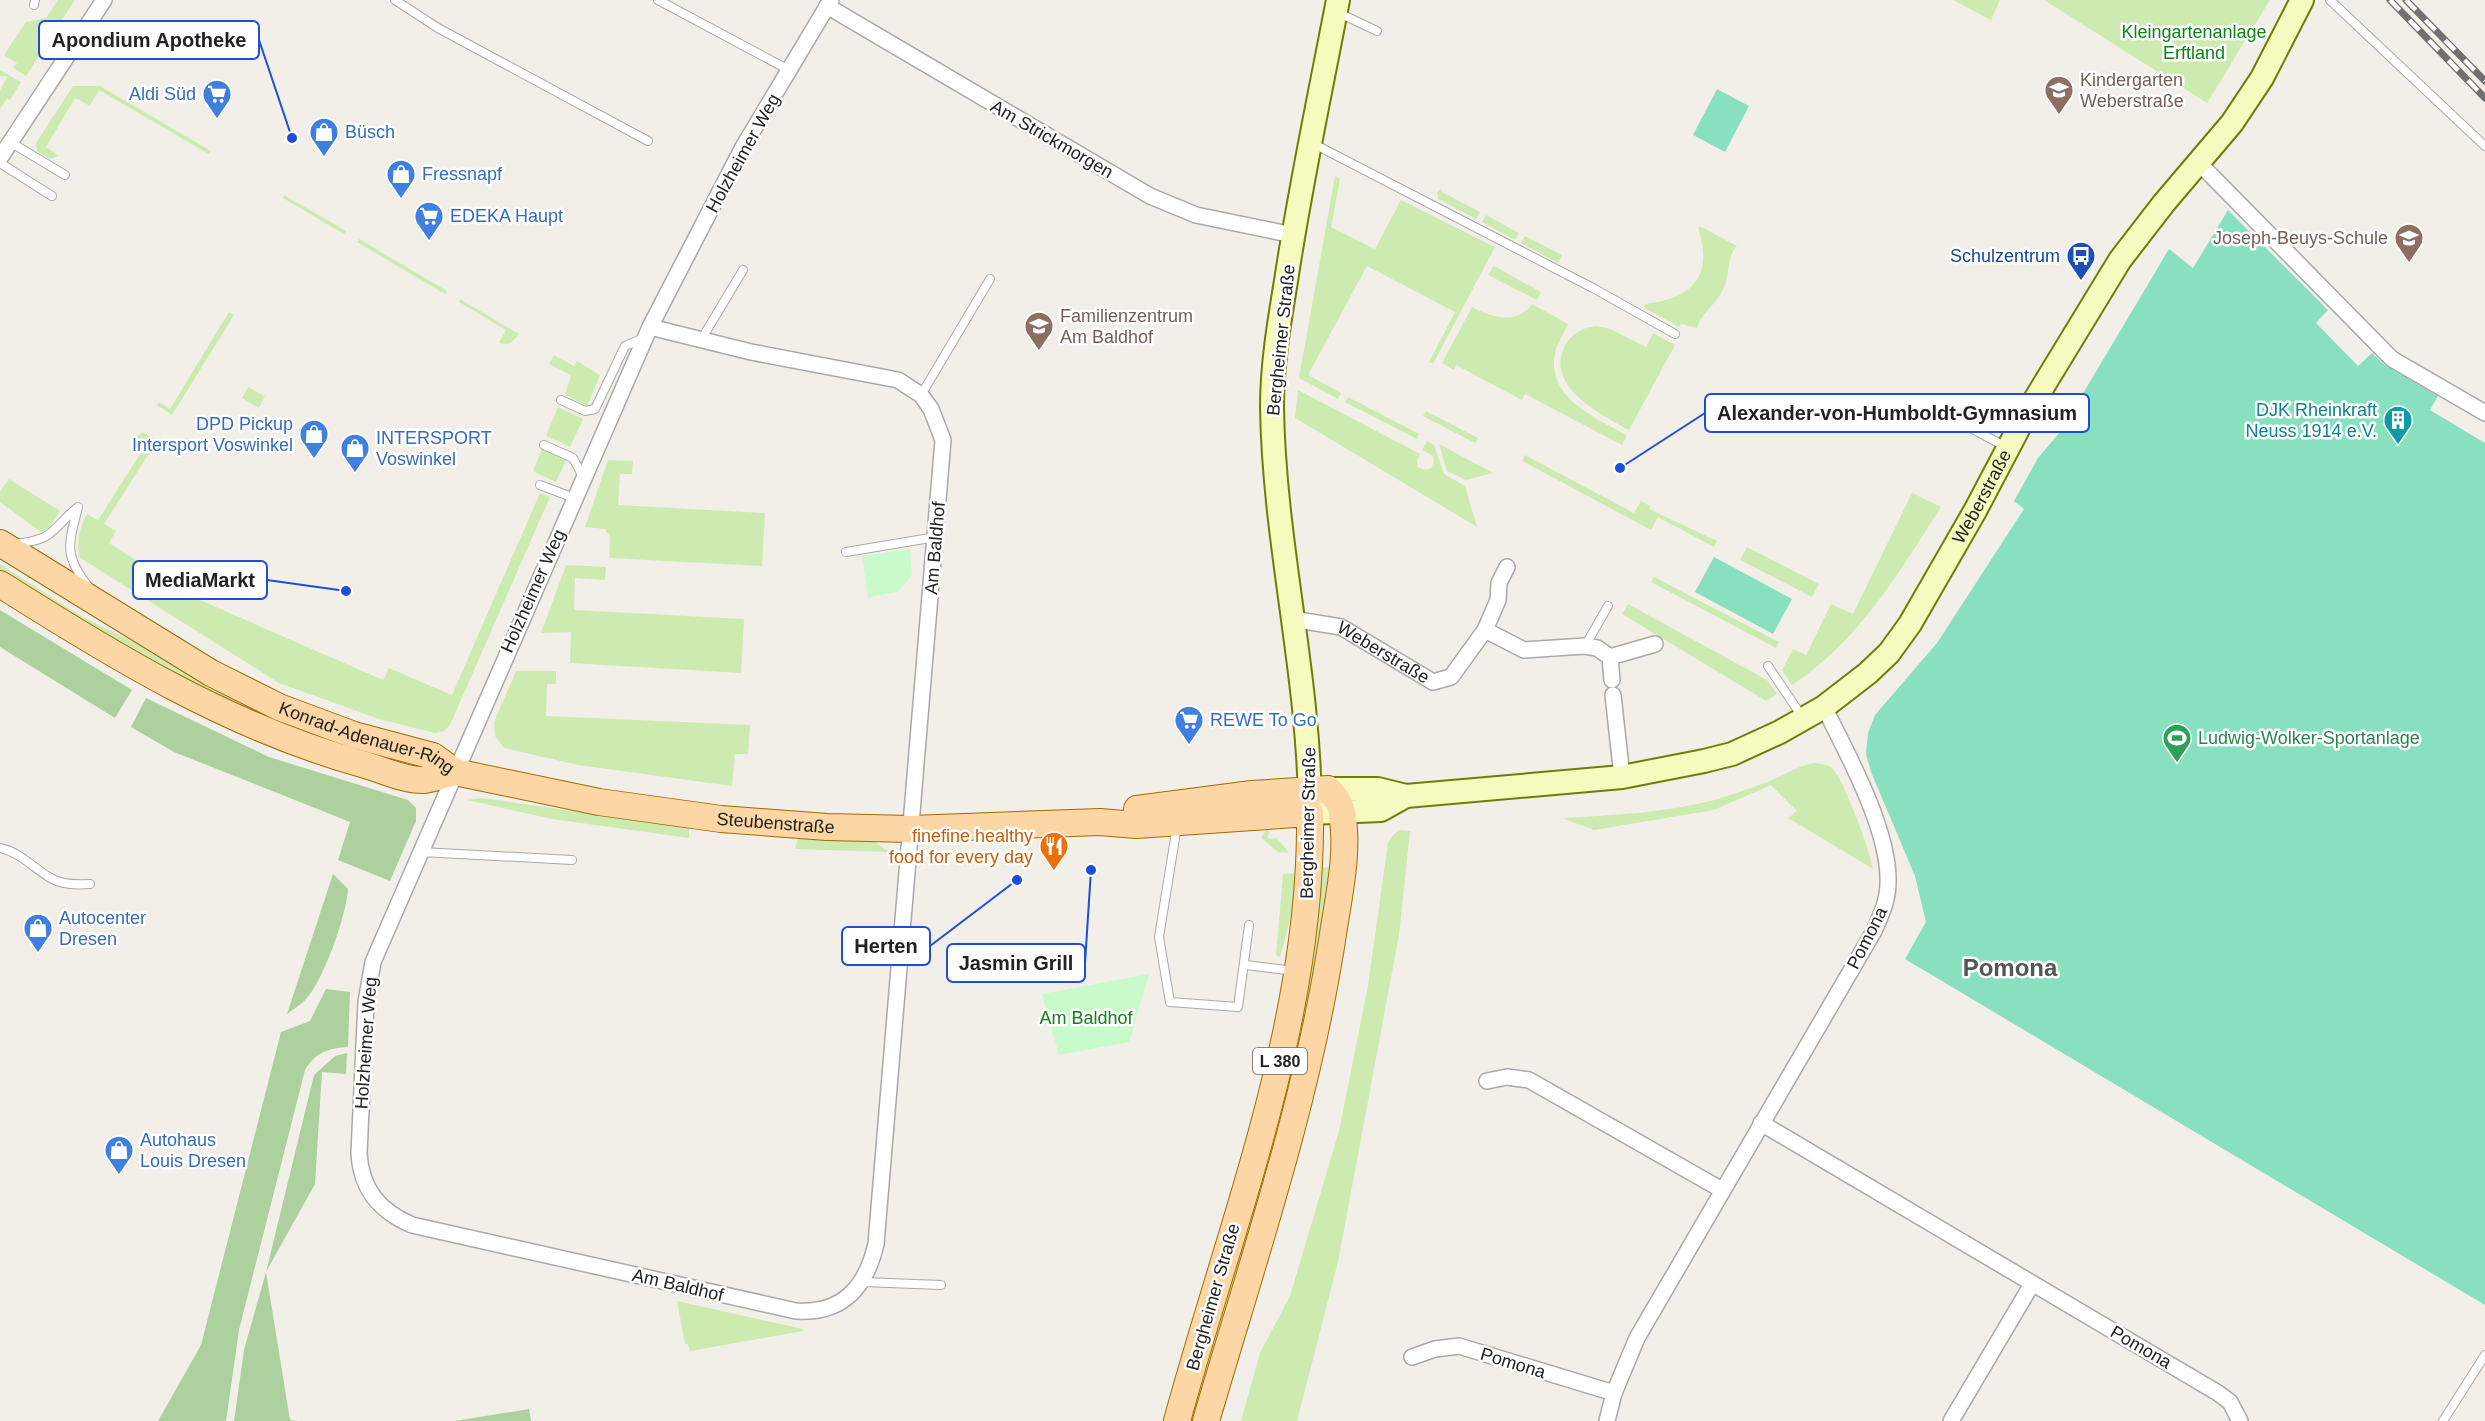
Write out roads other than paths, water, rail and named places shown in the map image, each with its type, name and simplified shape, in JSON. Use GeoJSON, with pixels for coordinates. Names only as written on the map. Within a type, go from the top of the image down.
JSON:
{"type":"FeatureCollection","features":[{"type":"Feature","properties":{"kind":"main road","name":"Weberstraße"},"geometry":{"type":"LineString","coordinates":[[1316,797],[1378,789],[1406,796],[1622,777],[1664,770],[1732,753],[1803,719],[1868,673],[1903,634],[2010,449],[2025,416],[2120,260],[2232,123],[2262,78],[2302,0]]}},
{"type":"Feature","properties":{"kind":"main road","name":"Bergheimer Straße"},"geometry":{"type":"LineString","coordinates":[[1177,1421],[1278,1067],[1299,972],[1316,797],[1298,643],[1292,620],[1276,487],[1272,405],[1279,324],[1293,235],[1336,6]]}},
{"type":"Feature","properties":{"kind":"main road","name":"Konrad-Adenauer-Ring"},"geometry":{"type":"LineString","coordinates":[[2,544],[107,610],[246,692],[327,726],[433,756],[455,772]]}},
{"type":"Feature","properties":{"kind":"main road","name":"Konrad-Adenauer-Ring"},"geometry":{"type":"LineString","coordinates":[[0,584],[148,675],[258,728],[336,756],[403,776],[423,780],[455,772]]}},
{"type":"Feature","properties":{"kind":"main road","name":"Steubenstraße"},"geometry":{"type":"LineString","coordinates":[[455,772],[599,802],[666,812],[828,827],[911,830],[1100,822],[1136,825],[1177,822],[1316,797]]}},
{"type":"Feature","properties":{"kind":"main road","name":"Weberstraße"},"geometry":{"type":"LineString","coordinates":[[1342,812],[1381,810],[1406,796]]}},
{"type":"Feature","properties":{"kind":"main road","name":"Bergheimer Straße"},"geometry":{"type":"LineString","coordinates":[[1206,1421],[1307,1074],[1326,982],[1343,861],[1342,812],[1339,801],[1316,797]]}},
{"type":"Feature","properties":{"kind":"main road","name":"Steubenstraße"},"geometry":{"type":"LineString","coordinates":[[1100,822],[1135,810],[1192,801],[1316,797]]}},
{"type":"Feature","properties":{"kind":"street"},"geometry":{"type":"LineString","coordinates":[[3,153],[104,0]]}},
{"type":"Feature","properties":{"kind":"street","name":"Holzheimer Weg"},"geometry":{"type":"LineString","coordinates":[[385,1211],[370,1195],[360,1169],[366,1002],[373,962],[419,852],[648,332],[743,147],[829,3]]}},
{"type":"Feature","properties":{"kind":"street","name":"Am Strickmorgen"},"geometry":{"type":"LineString","coordinates":[[829,3],[1150,196],[1196,215],[1293,235]]}},
{"type":"Feature","properties":{"kind":"street"},"geometry":{"type":"LineString","coordinates":[[2198,162],[2392,359],[2485,414]]}},
{"type":"Feature","properties":{"kind":"street","name":"Am Baldhof"},"geometry":{"type":"LineString","coordinates":[[385,1211],[412,1225],[796,1311],[813,1312],[830,1308],[863,1282],[876,1244],[943,440],[939,425],[921,395],[911,386],[886,375],[648,332]]}},
{"type":"Feature","properties":{"kind":"street","name":"Weberstraße"},"geometry":{"type":"LineString","coordinates":[[1292,620],[1341,627],[1433,682],[1451,677],[1485,630],[1498,600],[1499,583],[1507,567]]}},
{"type":"Feature","properties":{"kind":"street"},"geometry":{"type":"LineString","coordinates":[[1485,630],[1524,650],[1585,646],[1597,648],[1610,657]]}},
{"type":"Feature","properties":{"kind":"street"},"geometry":{"type":"LineString","coordinates":[[1610,657],[1655,644]]}},
{"type":"Feature","properties":{"kind":"street"},"geometry":{"type":"LineString","coordinates":[[1610,657],[1612,680]]}},
{"type":"Feature","properties":{"kind":"street"},"geometry":{"type":"LineString","coordinates":[[1613,695],[1622,777]]}},
{"type":"Feature","properties":{"kind":"street","name":"Pomona"},"geometry":{"type":"LineString","coordinates":[[1607,1421],[1614,1394],[1637,1338],[1875,931],[1886,898],[1888,870],[1881,840],[1860,782],[1824,706]]}},
{"type":"Feature","properties":{"kind":"street"},"geometry":{"type":"LineString","coordinates":[[1487,1081],[1507,1077],[1529,1080],[1722,1190]]}},
{"type":"Feature","properties":{"kind":"street","name":"Pomona"},"geometry":{"type":"LineString","coordinates":[[1761,1123],[2218,1393],[2230,1402],[2240,1421]]}},
{"type":"Feature","properties":{"kind":"street"},"geometry":{"type":"LineString","coordinates":[[1951,1421],[2031,1284]]}},
{"type":"Feature","properties":{"kind":"street","name":"Pomona"},"geometry":{"type":"LineString","coordinates":[[1412,1358],[1435,1349],[1459,1346],[1614,1394]]}},
{"type":"Feature","properties":{"kind":"lane"},"geometry":{"type":"LineString","coordinates":[[395,0],[438,28],[648,141]]}},
{"type":"Feature","properties":{"kind":"lane"},"geometry":{"type":"LineString","coordinates":[[658,0],[789,70]]}},
{"type":"Feature","properties":{"kind":"lane"},"geometry":{"type":"LineString","coordinates":[[2330,0],[2485,146]]}},
{"type":"Feature","properties":{"kind":"lane"},"geometry":{"type":"LineString","coordinates":[[1336,6],[1377,31]]}},
{"type":"Feature","properties":{"kind":"lane"},"geometry":{"type":"LineString","coordinates":[[1310,142],[1593,288],[1675,334]]}},
{"type":"Feature","properties":{"kind":"lane"},"geometry":{"type":"LineString","coordinates":[[3,153],[65,175]]}},
{"type":"Feature","properties":{"kind":"lane"},"geometry":{"type":"LineString","coordinates":[[3,153],[52,196]]}},
{"type":"Feature","properties":{"kind":"lane"},"geometry":{"type":"LineString","coordinates":[[701,340],[743,270]]}},
{"type":"Feature","properties":{"kind":"lane"},"geometry":{"type":"LineString","coordinates":[[921,395],[990,279]]}},
{"type":"Feature","properties":{"kind":"lane"},"geometry":{"type":"LineString","coordinates":[[561,400],[585,411],[596,409],[626,346],[648,332]]}},
{"type":"Feature","properties":{"kind":"lane"},"geometry":{"type":"LineString","coordinates":[[1936,409],[2010,449]]}},
{"type":"Feature","properties":{"kind":"lane"},"geometry":{"type":"LineString","coordinates":[[544,445],[573,458],[583,477]]}},
{"type":"Feature","properties":{"kind":"lane"},"geometry":{"type":"LineString","coordinates":[[540,485],[574,498]]}},
{"type":"Feature","properties":{"kind":"lane"},"geometry":{"type":"LineString","coordinates":[[2,544],[46,537],[55,532],[66,517],[78,507],[69,540],[70,558],[77,573],[107,610]]}},
{"type":"Feature","properties":{"kind":"lane"},"geometry":{"type":"LineString","coordinates":[[846,552],[936,537]]}},
{"type":"Feature","properties":{"kind":"lane"},"geometry":{"type":"LineString","coordinates":[[1585,646],[1608,606]]}},
{"type":"Feature","properties":{"kind":"lane"},"geometry":{"type":"LineString","coordinates":[[1768,666],[1803,719]]}},
{"type":"Feature","properties":{"kind":"lane"},"geometry":{"type":"LineString","coordinates":[[1177,822],[1159,936],[1170,1002],[1238,1007],[1246,965],[1249,925]]}},
{"type":"Feature","properties":{"kind":"lane"},"geometry":{"type":"LineString","coordinates":[[0,848],[16,853],[50,878],[71,885],[90,884]]}},
{"type":"Feature","properties":{"kind":"lane"},"geometry":{"type":"LineString","coordinates":[[419,852],[572,860]]}},
{"type":"Feature","properties":{"kind":"lane"},"geometry":{"type":"LineString","coordinates":[[1246,965],[1299,972]]}},
{"type":"Feature","properties":{"kind":"lane"},"geometry":{"type":"LineString","coordinates":[[863,1282],[941,1285]]}},
{"type":"Feature","properties":{"kind":"lane"},"geometry":{"type":"LineString","coordinates":[[2443,1421],[2485,1356]]}},
{"type":"Feature","properties":{"kind":"railway"},"geometry":{"type":"LineString","coordinates":[[2390,0],[2485,98]]}},
{"type":"Feature","properties":{"kind":"railway"},"geometry":{"type":"LineString","coordinates":[[2406,0],[2485,81]]}},
{"type":"Feature","properties":{"kind":"place","name":"Kindergarten Weberstraße"},"geometry":{"type":"Point","coordinates":[2059,116]}},
{"type":"Feature","properties":{"kind":"place","name":"Aldi Süd"},"geometry":{"type":"Point","coordinates":[217,120]}},
{"type":"Feature","properties":{"kind":"place","name":"Apondium Apotheke"},"geometry":{"type":"Point","coordinates":[292,138]}},
{"type":"Feature","properties":{"kind":"place","name":"Büsch"},"geometry":{"type":"Point","coordinates":[324,158]}},
{"type":"Feature","properties":{"kind":"place","name":"Fressnapf"},"geometry":{"type":"Point","coordinates":[401,200]}},
{"type":"Feature","properties":{"kind":"place","name":"EDEKA Haupt"},"geometry":{"type":"Point","coordinates":[429,242]}},
{"type":"Feature","properties":{"kind":"place","name":"Joseph-Beuys-Schule"},"geometry":{"type":"Point","coordinates":[2409,264]}},
{"type":"Feature","properties":{"kind":"place","name":"Schulzentrum"},"geometry":{"type":"Point","coordinates":[2081,282]}},
{"type":"Feature","properties":{"kind":"place","name":"Familienzentrum Am Baldhof"},"geometry":{"type":"Point","coordinates":[1039,352]}},
{"type":"Feature","properties":{"kind":"place","name":"DJK Rheinkraft Neuss 1914 e.V."},"geometry":{"type":"Point","coordinates":[2398,446]}},
{"type":"Feature","properties":{"kind":"place","name":"DPD Pickup Intersport Voswinkel"},"geometry":{"type":"Point","coordinates":[314,460]}},
{"type":"Feature","properties":{"kind":"place","name":"Alexander-von-Humboldt-Gymnasium"},"geometry":{"type":"Point","coordinates":[1620,468]}},
{"type":"Feature","properties":{"kind":"place","name":"INTERSPORT Voswinkel"},"geometry":{"type":"Point","coordinates":[355,474]}},
{"type":"Feature","properties":{"kind":"place","name":"MediaMarkt"},"geometry":{"type":"Point","coordinates":[346,591]}},
{"type":"Feature","properties":{"kind":"place","name":"REWE To Go"},"geometry":{"type":"Point","coordinates":[1189,746]}},
{"type":"Feature","properties":{"kind":"place","name":"Ludwig-Wolker-Sportanlage"},"geometry":{"type":"Point","coordinates":[2177,764]}},
{"type":"Feature","properties":{"kind":"place","name":"Jasmin Grill"},"geometry":{"type":"Point","coordinates":[1091,870]}},
{"type":"Feature","properties":{"kind":"place","name":"finefine healthy food for every day"},"geometry":{"type":"Point","coordinates":[1054,872]}},
{"type":"Feature","properties":{"kind":"place","name":"Herten"},"geometry":{"type":"Point","coordinates":[1017,880]}},
{"type":"Feature","properties":{"kind":"place","name":"Autocenter Dresen"},"geometry":{"type":"Point","coordinates":[38,954]}},
{"type":"Feature","properties":{"kind":"place","name":"Autohaus Louis Dresen"},"geometry":{"type":"Point","coordinates":[119,1176]}},
{"type":"Feature","properties":{"kind":"district","name":"Pomona"},"geometry":{"type":"Point","coordinates":[2010,967]}},
{"type":"Feature","properties":{"kind":"park label","name":"Kleingartenanlage Erftland"},"geometry":{"type":"Point","coordinates":[2194,42]}}]}
